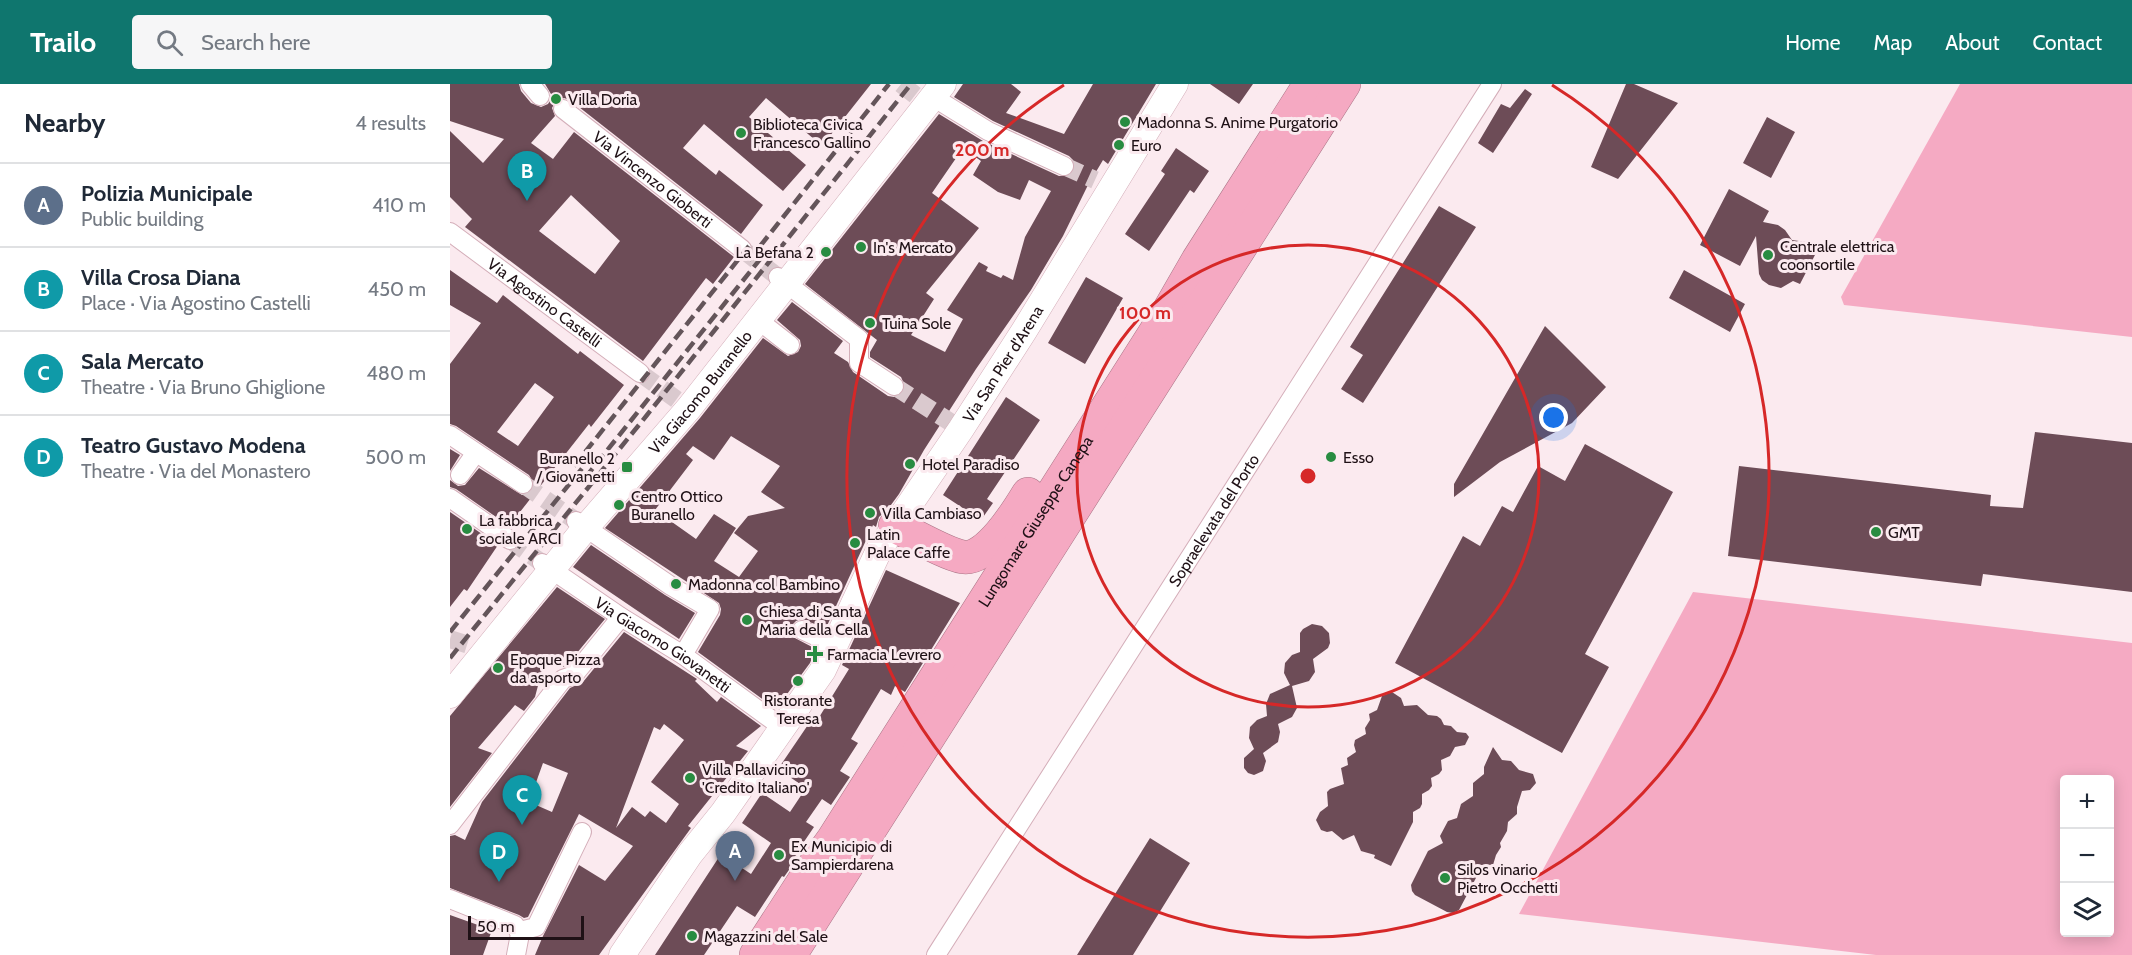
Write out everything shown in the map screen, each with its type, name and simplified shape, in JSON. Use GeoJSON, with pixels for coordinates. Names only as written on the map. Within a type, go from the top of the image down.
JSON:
{"type":"FeatureCollection","features":[{"type":"Feature","properties":{"kind":"highway","name":"Lungomare Giuseppe Canepa"},"geometry":{"type":"LineString","coordinates":[[756,955],[832,841],[1162,322],[1198,260],[1310,84]]}},
{"type":"Feature","properties":{"kind":"highway","name":"Lungomare Giuseppe Canepa"},"geometry":{"type":"LineString","coordinates":[[790,955],[1344,84]]}},
{"type":"Feature","properties":{"kind":"highway"},"geometry":{"type":"LineString","coordinates":[[895,526],[964,557],[973,557],[982,553],[1020,507],[1144,316],[1154,303],[1198,260]]}},
{"type":"Feature","properties":{"kind":"street","name":"Via San Pier d'Arena"},"geometry":{"type":"LineString","coordinates":[[622,955],[690,854],[723,813],[823,670],[880,548],[961,429],[1103,184],[1175,84]]}},
{"type":"Feature","properties":{"kind":"street","name":"Sopraelevata del Porto"},"geometry":{"type":"LineString","coordinates":[[936,955],[1492,84]]}},
{"type":"Feature","properties":{"kind":"street"},"geometry":{"type":"LineString","coordinates":[[931,96],[988,131],[1064,165]]}},
{"type":"Feature","properties":{"kind":"street","name":"Via Giacomo Buranello"},"geometry":{"type":"LineString","coordinates":[[450,695],[479,649],[582,524],[758,320],[783,281],[931,96]]}},
{"type":"Feature","properties":{"kind":"street","name":"Via Vincenzo Gioberti"},"geometry":{"type":"LineString","coordinates":[[563,108],[742,249]]}},
{"type":"Feature","properties":{"kind":"street","name":"Via Agostino Castelli"},"geometry":{"type":"LineString","coordinates":[[450,232],[640,374]]}},
{"type":"Feature","properties":{"kind":"street"},"geometry":{"type":"LineString","coordinates":[[783,281],[859,339],[859,363],[894,386]]}},
{"type":"Feature","properties":{"kind":"street"},"geometry":{"type":"LineString","coordinates":[[758,320],[790,345]]}},
{"type":"Feature","properties":{"kind":"street"},"geometry":{"type":"LineString","coordinates":[[450,435],[475,454],[523,484]]}},
{"type":"Feature","properties":{"kind":"street"},"geometry":{"type":"LineString","coordinates":[[460,475],[475,454]]}},
{"type":"Feature","properties":{"kind":"street"},"geometry":{"type":"LineString","coordinates":[[450,498],[510,540]]}},
{"type":"Feature","properties":{"kind":"street"},"geometry":{"type":"LineString","coordinates":[[582,524],[671,586],[710,609],[683,655]]}},
{"type":"Feature","properties":{"kind":"street","name":"Via Giacomo Giovanetti"},"geometry":{"type":"LineString","coordinates":[[547,566],[621,617],[683,655],[783,728]]}},
{"type":"Feature","properties":{"kind":"street"},"geometry":{"type":"LineString","coordinates":[[450,825],[563,679],[574,675],[621,617]]}},
{"type":"Feature","properties":{"kind":"street"},"geometry":{"type":"LineString","coordinates":[[802,630],[835,645]]}},
{"type":"Feature","properties":{"kind":"street"},"geometry":{"type":"LineString","coordinates":[[520,931],[536,927],[582,832]]}},
{"type":"Feature","properties":{"kind":"street"},"geometry":{"type":"LineString","coordinates":[[450,899],[515,925],[520,931],[516,955]]}},
{"type":"Feature","properties":{"kind":"shaded area"},"geometry":{"type":"Polygon","coordinates":[[[1960,84],[2132,84],[2132,337],[1844,305],[1841,297],[1960,84]]]}},
{"type":"Feature","properties":{"kind":"shaded area"},"geometry":{"type":"Polygon","coordinates":[[[1693,592],[2132,643],[2132,955],[1876,955],[1519,914],[1693,592]]]}},
{"type":"Feature","properties":{"kind":"building"},"geometry":{"type":"Polygon","coordinates":[[[450,84],[519,84],[521,91],[531,103],[541,107],[548,104],[551,99],[551,94],[545,84],[871,84],[822,146],[766,98],[749,117],[806,165],[783,191],[704,124],[683,148],[716,175],[719,170],[763,205],[741,234],[570,100],[564,98],[555,102],[552,108],[555,116],[531,143],[553,159],[574,132],[734,257],[713,284],[706,278],[643,361],[465,227],[472,219],[450,197],[450,131],[483,163],[504,139],[450,121],[450,84]],[[571,195],[539,231],[595,274],[620,241],[571,195]]]}},
{"type":"Feature","properties":{"kind":"building"},"geometry":{"type":"Polygon","coordinates":[[[963,84],[1011,84],[1021,92],[1006,113],[1064,134],[1093,84],[1156,84],[1108,164],[1103,160],[1063,236],[1031,290],[976,369],[899,494],[879,517],[876,527],[873,525],[826,628],[801,619],[792,625],[793,637],[816,649],[810,663],[776,709],[698,652],[720,615],[719,603],[605,528],[700,418],[763,338],[788,356],[798,352],[801,346],[800,340],[777,320],[792,302],[843,341],[834,353],[848,362],[853,372],[888,396],[894,397],[903,393],[905,386],[901,377],[870,357],[870,352],[877,340],[805,284],[939,114],[983,141],[1059,176],[1070,175],[1074,170],[1073,160],[1069,156],[993,121],[954,97],[963,84]],[[963,148],[932,193],[979,228],[926,293],[934,299],[911,335],[945,352],[963,319],[947,310],[979,262],[988,267],[986,271],[1001,278],[1003,275],[1013,280],[1025,237],[1051,191],[1029,180],[1020,200],[998,192],[973,175],[981,161],[963,148]],[[731,436],[714,460],[693,446],[686,454],[693,460],[655,510],[696,539],[714,514],[736,528],[714,561],[739,577],[758,551],[734,533],[748,516],[785,508],[761,492],[780,466],[731,436]]]}},
{"type":"Feature","properties":{"kind":"building"},"geometry":{"type":"Polygon","coordinates":[[[1210,84],[1253,84],[1239,104],[1210,84]]]}},
{"type":"Feature","properties":{"kind":"building"},"geometry":{"type":"Polygon","coordinates":[[[1626,84],[1634,84],[1678,103],[1618,179],[1591,167],[1626,84]]]}},
{"type":"Feature","properties":{"kind":"building"},"geometry":{"type":"Polygon","coordinates":[[[1525,89],[1532,94],[1493,153],[1478,143],[1501,104],[1510,108],[1525,89]]]}},
{"type":"Feature","properties":{"kind":"building"},"geometry":{"type":"Polygon","coordinates":[[[1767,117],[1795,132],[1771,178],[1743,163],[1767,117]]]}},
{"type":"Feature","properties":{"kind":"building"},"geometry":{"type":"Polygon","coordinates":[[[1176,148],[1209,171],[1194,193],[1190,190],[1149,251],[1125,234],[1165,174],[1161,171],[1176,148]]]}},
{"type":"Feature","properties":{"kind":"building"},"geometry":{"type":"Polygon","coordinates":[[[1729,189],[1769,211],[1763,222],[1778,225],[1792,240],[1806,242],[1817,248],[1800,284],[1793,281],[1781,288],[1769,285],[1762,280],[1759,274],[1756,236],[1740,266],[1700,245],[1729,189]]]}},
{"type":"Feature","properties":{"kind":"building"},"geometry":{"type":"Polygon","coordinates":[[[1439,206],[1476,227],[1363,403],[1341,389],[1363,355],[1350,347],[1439,206]]]}},
{"type":"Feature","properties":{"kind":"building"},"geometry":{"type":"Polygon","coordinates":[[[450,270],[497,303],[503,295],[578,354],[580,351],[624,385],[591,427],[589,424],[509,526],[450,487],[450,480],[458,486],[465,485],[479,468],[522,495],[532,491],[534,484],[529,475],[450,424],[450,364],[481,323],[450,305],[450,270]],[[535,383],[497,432],[518,446],[554,397],[535,383]]]}},
{"type":"Feature","properties":{"kind":"building"},"geometry":{"type":"Polygon","coordinates":[[[1684,270],[1745,304],[1730,332],[1669,298],[1684,270]]]}},
{"type":"Feature","properties":{"kind":"building"},"geometry":{"type":"Polygon","coordinates":[[[1086,277],[1123,298],[1085,364],[1048,343],[1086,277]]]}},
{"type":"Feature","properties":{"kind":"building"},"geometry":{"type":"Polygon","coordinates":[[[1545,326],[1606,387],[1572,423],[1500,462],[1454,497],[1454,484],[1545,326]]]}},
{"type":"Feature","properties":{"kind":"building"},"geometry":{"type":"Polygon","coordinates":[[[1006,397],[1040,420],[987,499],[993,503],[981,520],[943,495],[1006,397]]]}},
{"type":"Feature","properties":{"kind":"building","name":"GMT"},"geometry":{"type":"Polygon","coordinates":[[[2035,432],[2132,443],[2132,592],[1983,574],[1981,586],[1728,556],[1739,466],[1991,495],[1990,506],[2023,508],[2035,432]]]}},
{"type":"Feature","properties":{"kind":"building"},"geometry":{"type":"Polygon","coordinates":[[[1585,444],[1673,492],[1585,654],[1609,667],[1562,753],[1395,663],[1463,536],[1480,546],[1502,506],[1513,512],[1538,466],[1565,481],[1585,444]]]}},
{"type":"Feature","properties":{"kind":"building"},"geometry":{"type":"Polygon","coordinates":[[[450,449],[460,455],[450,471],[450,449]]]}},
{"type":"Feature","properties":{"kind":"building"},"geometry":{"type":"Polygon","coordinates":[[[450,512],[498,545],[467,591],[464,589],[450,607],[450,512]]]}},
{"type":"Feature","properties":{"kind":"building"},"geometry":{"type":"Polygon","coordinates":[[[591,545],[695,613],[679,639],[573,567],[591,545]]]}},
{"type":"Feature","properties":{"kind":"building"},"geometry":{"type":"Polygon","coordinates":[[[886,570],[960,603],[905,692],[895,686],[891,695],[881,689],[851,739],[858,743],[840,771],[850,777],[831,805],[822,799],[806,822],[814,827],[795,855],[798,857],[784,877],[782,876],[755,917],[737,906],[704,955],[655,955],[721,854],[751,874],[771,843],[742,823],[762,793],[790,812],[806,788],[778,769],[814,716],[818,719],[849,669],[842,665],[886,570]]]}},
{"type":"Feature","properties":{"kind":"building"},"geometry":{"type":"Polygon","coordinates":[[[557,587],[605,619],[564,667],[545,659],[535,697],[524,711],[515,705],[478,748],[492,753],[450,807],[450,716],[557,587]]]}},
{"type":"Feature","properties":{"kind":"building"},"geometry":{"type":"Polygon","coordinates":[[[1312,624],[1322,626],[1329,633],[1328,648],[1313,659],[1315,672],[1309,681],[1292,686],[1297,708],[1292,717],[1278,724],[1280,732],[1278,742],[1263,753],[1266,761],[1263,771],[1254,775],[1248,773],[1244,768],[1244,758],[1254,749],[1249,738],[1250,727],[1257,720],[1267,716],[1266,704],[1270,694],[1290,685],[1284,673],[1285,663],[1292,655],[1300,652],[1300,633],[1312,624]]]}},
{"type":"Feature","properties":{"kind":"building"},"geometry":{"type":"Polygon","coordinates":[[[624,632],[697,679],[695,681],[717,702],[721,697],[761,726],[736,746],[748,751],[688,826],[691,828],[599,955],[535,955],[579,865],[605,881],[633,846],[579,814],[528,917],[524,918],[450,888],[450,836],[455,835],[465,840],[482,802],[570,688],[583,682],[624,632]],[[664,724],[660,730],[654,727],[616,828],[632,807],[645,817],[650,811],[666,823],[679,804],[651,782],[684,740],[664,724]],[[543,763],[529,802],[552,812],[568,773],[543,763]]]}},
{"type":"Feature","properties":{"kind":"building"},"geometry":{"type":"Polygon","coordinates":[[[1392,692],[1401,698],[1404,706],[1417,705],[1428,715],[1437,716],[1444,725],[1451,726],[1457,732],[1466,733],[1469,737],[1465,745],[1455,747],[1450,756],[1441,760],[1442,770],[1431,778],[1432,786],[1422,794],[1422,804],[1413,812],[1413,822],[1391,866],[1374,858],[1375,855],[1361,851],[1354,835],[1343,840],[1332,831],[1321,830],[1316,820],[1320,812],[1328,806],[1327,792],[1344,784],[1341,768],[1348,765],[1347,758],[1356,752],[1355,740],[1366,734],[1365,728],[1370,720],[1369,714],[1377,710],[1382,696],[1392,692]]]}},
{"type":"Feature","properties":{"kind":"building"},"geometry":{"type":"Polygon","coordinates":[[[1493,747],[1502,760],[1511,761],[1519,770],[1533,774],[1536,783],[1530,790],[1522,791],[1517,814],[1508,822],[1507,831],[1500,843],[1501,847],[1493,865],[1478,865],[1477,876],[1459,910],[1453,913],[1447,912],[1415,895],[1411,885],[1428,851],[1443,843],[1440,836],[1448,821],[1457,818],[1461,804],[1473,796],[1473,783],[1484,774],[1484,767],[1493,747]]]}},
{"type":"Feature","properties":{"kind":"building"},"geometry":{"type":"Polygon","coordinates":[[[1150,838],[1190,863],[1133,955],[1077,955],[1150,838]]]}},
{"type":"Feature","properties":{"kind":"building"},"geometry":{"type":"Polygon","coordinates":[[[450,915],[492,930],[483,955],[450,955],[450,915]]]}},
{"type":"Feature","properties":{"kind":"tunnel"},"geometry":{"type":"LineString","coordinates":[[901,84],[919,98]]}},
{"type":"Feature","properties":{"kind":"tunnel"},"geometry":{"type":"LineString","coordinates":[[1064,166],[1095,180]]}},
{"type":"Feature","properties":{"kind":"tunnel"},"geometry":{"type":"LineString","coordinates":[[742,249],[778,277]]}},
{"type":"Feature","properties":{"kind":"tunnel"},"geometry":{"type":"LineString","coordinates":[[640,373],[684,405]]}},
{"type":"Feature","properties":{"kind":"tunnel"},"geometry":{"type":"LineString","coordinates":[[894,386],[961,429]]}},
{"type":"Feature","properties":{"kind":"tunnel"},"geometry":{"type":"LineString","coordinates":[[523,484],[576,521]]}},
{"type":"Feature","properties":{"kind":"tunnel"},"geometry":{"type":"LineString","coordinates":[[510,540],[542,563]]}},
{"type":"Feature","properties":{"kind":"tunnel"},"geometry":{"type":"LineString","coordinates":[[450,639],[472,646]]}},
{"type":"Feature","properties":{"kind":"railway"},"geometry":{"type":"LineString","coordinates":[[749,260],[889,84]]}},
{"type":"Feature","properties":{"kind":"railway"},"geometry":{"type":"LineString","coordinates":[[450,658],[911,84]]}},
{"type":"Feature","properties":{"kind":"railway"},"geometry":{"type":"LineString","coordinates":[[574,466],[749,246]]}},
{"type":"Feature","properties":{"kind":"railway"},"geometry":{"type":"LineString","coordinates":[[585,478],[765,253]]}},
{"type":"Feature","properties":{"kind":"railway"},"geometry":{"type":"LineString","coordinates":[[450,632],[588,461]]}},
{"type":"Feature","properties":{"kind":"place","name":"Villa Doria"},"geometry":{"type":"Point","coordinates":[556,99]}},
{"type":"Feature","properties":{"kind":"place","name":"Madonna S. Anime Purgatorio"},"geometry":{"type":"Point","coordinates":[1125,122]}},
{"type":"Feature","properties":{"kind":"place","name":"Biblioteca Civica Francesco Gallino"},"geometry":{"type":"Point","coordinates":[741,133]}},
{"type":"Feature","properties":{"kind":"place","name":"Euro"},"geometry":{"type":"Point","coordinates":[1119,145]}},
{"type":"Feature","properties":{"kind":"place","name":"Villa Crosa Diana"},"geometry":{"type":"Point","coordinates":[527,201]}},
{"type":"Feature","properties":{"kind":"place","name":"In's Mercato"},"geometry":{"type":"Point","coordinates":[861,247]}},
{"type":"Feature","properties":{"kind":"place","name":"La Befana 2"},"geometry":{"type":"Point","coordinates":[826,252]}},
{"type":"Feature","properties":{"kind":"place","name":"Centrale elettrica coonsortile"},"geometry":{"type":"Point","coordinates":[1768,255]}},
{"type":"Feature","properties":{"kind":"place","name":"Tuina Sole"},"geometry":{"type":"Point","coordinates":[870,323]}},
{"type":"Feature","properties":{"kind":"place","name":"Esso"},"geometry":{"type":"Point","coordinates":[1331,457]}},
{"type":"Feature","properties":{"kind":"place","name":"Hotel Paradiso"},"geometry":{"type":"Point","coordinates":[910,464]}},
{"type":"Feature","properties":{"kind":"place","name":"Buranello 2 / Giovanetti"},"geometry":{"type":"Point","coordinates":[627,467]}},
{"type":"Feature","properties":{"kind":"place","name":"Centro Ottico Buranello"},"geometry":{"type":"Point","coordinates":[619,505]}},
{"type":"Feature","properties":{"kind":"place","name":"Villa Cambiaso"},"geometry":{"type":"Point","coordinates":[870,513]}},
{"type":"Feature","properties":{"kind":"place","name":"La fabbrica sociale ARCI"},"geometry":{"type":"Point","coordinates":[467,529]}},
{"type":"Feature","properties":{"kind":"place","name":"GMT"},"geometry":{"type":"Point","coordinates":[1876,532]}},
{"type":"Feature","properties":{"kind":"place","name":"Latin Palace Caffe"},"geometry":{"type":"Point","coordinates":[855,543]}},
{"type":"Feature","properties":{"kind":"place","name":"Madonna col Bambino"},"geometry":{"type":"Point","coordinates":[676,584]}},
{"type":"Feature","properties":{"kind":"place","name":"Chiesa di Santa Maria della Cella"},"geometry":{"type":"Point","coordinates":[747,620]}},
{"type":"Feature","properties":{"kind":"place","name":"Farmacia Levrero"},"geometry":{"type":"Point","coordinates":[815,654]}},
{"type":"Feature","properties":{"kind":"place","name":"Epoque Pizza da asporto"},"geometry":{"type":"Point","coordinates":[498,668]}},
{"type":"Feature","properties":{"kind":"place","name":"Ristorante Teresa"},"geometry":{"type":"Point","coordinates":[798,681]}},
{"type":"Feature","properties":{"kind":"place","name":"Villa Pallavicino 'Credito Italiano'"},"geometry":{"type":"Point","coordinates":[690,778]}},
{"type":"Feature","properties":{"kind":"place","name":"Sala Mercato"},"geometry":{"type":"Point","coordinates":[522,825]}},
{"type":"Feature","properties":{"kind":"place","name":"Ex Municipio di Sampierdarena"},"geometry":{"type":"Point","coordinates":[779,855]}},
{"type":"Feature","properties":{"kind":"place","name":"Silos vinario Pietro Occhetti"},"geometry":{"type":"Point","coordinates":[1445,878]}},
{"type":"Feature","properties":{"kind":"place","name":"Polizia Municipale"},"geometry":{"type":"Point","coordinates":[735,881]}},
{"type":"Feature","properties":{"kind":"place","name":"Teatro Gustavo Modena"},"geometry":{"type":"Point","coordinates":[499,882]}},
{"type":"Feature","properties":{"kind":"place","name":"Magazzini del Sale"},"geometry":{"type":"Point","coordinates":[692,936]}}]}
